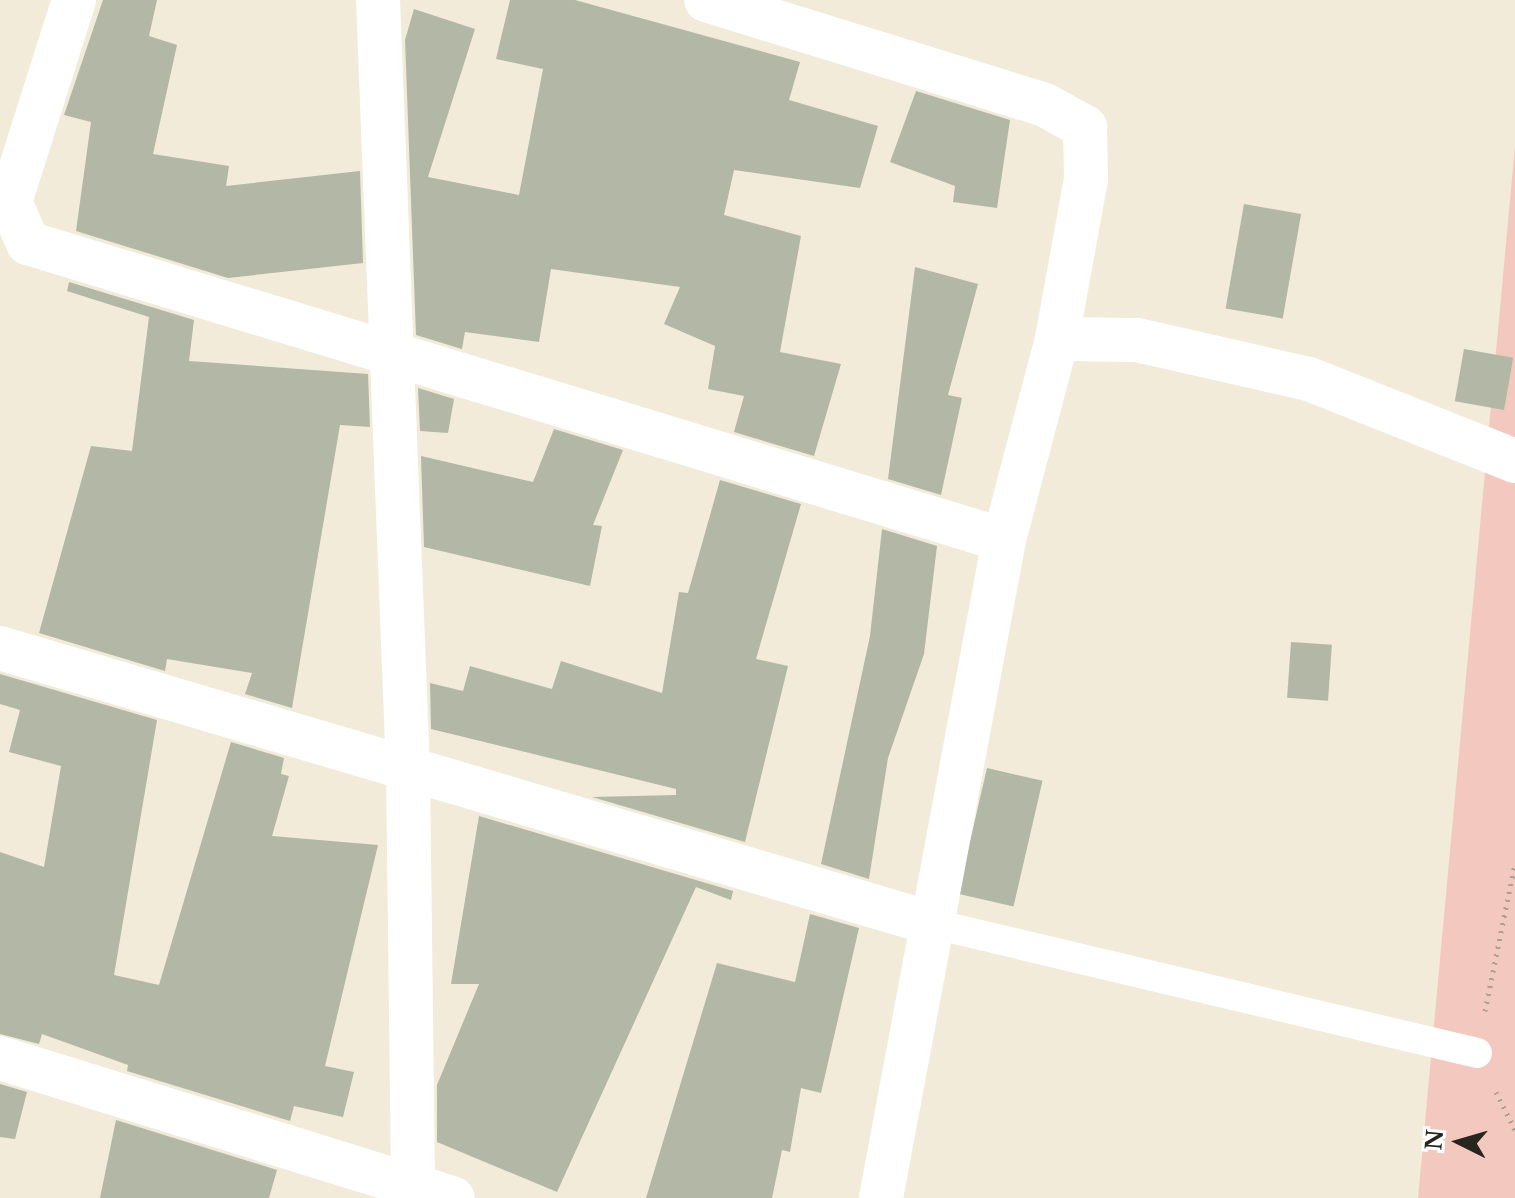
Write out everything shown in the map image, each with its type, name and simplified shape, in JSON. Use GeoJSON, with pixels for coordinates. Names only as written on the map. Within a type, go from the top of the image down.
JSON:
{"type":"FeatureCollection","features":[{"type":"Feature","properties":{"kind":"street"},"geometry":{"type":"LineString","coordinates":[[74,0],[10,202],[28,243],[391,357],[723,450],[1004,540]]}},
{"type":"Feature","properties":{"kind":"street"},"geometry":{"type":"LineString","coordinates":[[0,1058],[426,1194],[378,0]]}},
{"type":"Feature","properties":{"kind":"street"},"geometry":{"type":"LineString","coordinates":[[706,0],[1045,105],[1085,127],[1086,179],[1057,339],[1004,540],[881,1198]]}},
{"type":"Feature","properties":{"kind":"street"},"geometry":{"type":"LineString","coordinates":[[1057,339],[1137,340],[1309,379],[1515,461]]}},
{"type":"Feature","properties":{"kind":"street"},"geometry":{"type":"LineString","coordinates":[[0,648],[934,924]]}},
{"type":"Feature","properties":{"kind":"lane"},"geometry":{"type":"LineString","coordinates":[[934,924],[1477,1053]]}},
{"type":"Feature","properties":{"kind":"path"},"geometry":{"type":"LineString","coordinates":[[1515,863],[1477,1053],[1515,1130]]}},
{"type":"Feature","properties":{"kind":"shaded area"},"geometry":{"type":"Polygon","coordinates":[[[1515,146],[1515,1198],[1418,1198],[1515,146]]]}},
{"type":"Feature","properties":{"kind":"building"},"geometry":{"type":"Polygon","coordinates":[[[103,0],[157,0],[149,36],[177,45],[153,154],[229,166],[226,186],[360,171],[363,263],[228,278],[76,231],[91,122],[64,115],[103,0]]]}},
{"type":"Feature","properties":{"kind":"building"},"geometry":{"type":"Polygon","coordinates":[[[510,0],[575,0],[800,62],[789,100],[878,126],[860,188],[734,170],[724,215],[801,236],[780,352],[841,364],[814,456],[734,432],[744,396],[708,389],[715,346],[664,324],[680,287],[551,269],[539,342],[465,332],[462,349],[416,335],[405,40],[414,9],[475,29],[428,177],[519,195],[543,69],[496,59],[510,0]]]}},
{"type":"Feature","properties":{"kind":"building"},"geometry":{"type":"Polygon","coordinates":[[[916,91],[1010,120],[997,208],[953,202],[955,186],[890,162],[916,91]]]}},
{"type":"Feature","properties":{"kind":"building"},"geometry":{"type":"Polygon","coordinates":[[[1244,204],[1301,214],[1283,318],[1226,308],[1244,204]]]}},
{"type":"Feature","properties":{"kind":"building"},"geometry":{"type":"Polygon","coordinates":[[[915,267],[978,284],[948,395],[962,398],[941,495],[888,479],[915,267]]]}},
{"type":"Feature","properties":{"kind":"building"},"geometry":{"type":"Polygon","coordinates":[[[69,282],[194,320],[189,361],[368,374],[370,427],[340,425],[292,708],[245,694],[252,673],[167,659],[165,671],[39,633],[91,446],[132,451],[149,317],[67,291],[69,282]]]}},
{"type":"Feature","properties":{"kind":"building"},"geometry":{"type":"Polygon","coordinates":[[[1464,349],[1513,358],[1504,410],[1455,401],[1464,349]]]}},
{"type":"Feature","properties":{"kind":"building"},"geometry":{"type":"Polygon","coordinates":[[[418,388],[454,399],[448,433],[420,431],[418,388]]]}},
{"type":"Feature","properties":{"kind":"building"},"geometry":{"type":"Polygon","coordinates":[[[554,429],[623,450],[593,525],[602,526],[590,586],[424,547],[421,456],[533,482],[554,429]]]}},
{"type":"Feature","properties":{"kind":"building"},"geometry":{"type":"Polygon","coordinates":[[[720,480],[801,504],[756,659],[788,666],[745,842],[592,797],[676,795],[676,789],[431,729],[430,683],[463,691],[470,666],[552,689],[561,661],[662,693],[679,592],[688,593],[720,480]]]}},
{"type":"Feature","properties":{"kind":"building"},"geometry":{"type":"Polygon","coordinates":[[[882,529],[937,546],[924,654],[888,758],[869,879],[821,864],[870,636],[882,529]]]}},
{"type":"Feature","properties":{"kind":"building"},"geometry":{"type":"Polygon","coordinates":[[[1291,642],[1332,645],[1328,701],[1287,698],[1291,642]]]}},
{"type":"Feature","properties":{"kind":"building"},"geometry":{"type":"Polygon","coordinates":[[[0,674],[157,720],[114,975],[159,985],[231,742],[284,758],[281,774],[289,776],[272,836],[378,845],[325,1066],[354,1072],[343,1117],[294,1106],[290,1121],[127,1071],[128,1065],[42,1034],[39,1044],[0,1034],[0,852],[44,867],[61,766],[9,752],[20,710],[0,704],[0,674]]]}},
{"type":"Feature","properties":{"kind":"building"},"geometry":{"type":"Polygon","coordinates":[[[987,768],[1043,781],[1014,907],[958,894],[987,768]]]}},
{"type":"Feature","properties":{"kind":"building"},"geometry":{"type":"Polygon","coordinates":[[[479,816],[733,891],[731,900],[696,887],[557,1192],[437,1142],[437,1085],[479,984],[451,984],[479,816]]]}},
{"type":"Feature","properties":{"kind":"building"},"geometry":{"type":"Polygon","coordinates":[[[810,914],[859,928],[821,1093],[801,1088],[790,1152],[782,1150],[772,1198],[646,1198],[717,963],[795,982],[810,914]]]}},
{"type":"Feature","properties":{"kind":"building"},"geometry":{"type":"Polygon","coordinates":[[[0,1084],[27,1092],[15,1139],[0,1137],[0,1084]]]}},
{"type":"Feature","properties":{"kind":"building"},"geometry":{"type":"Polygon","coordinates":[[[116,1120],[277,1170],[269,1198],[100,1198],[116,1120]]]}}]}
